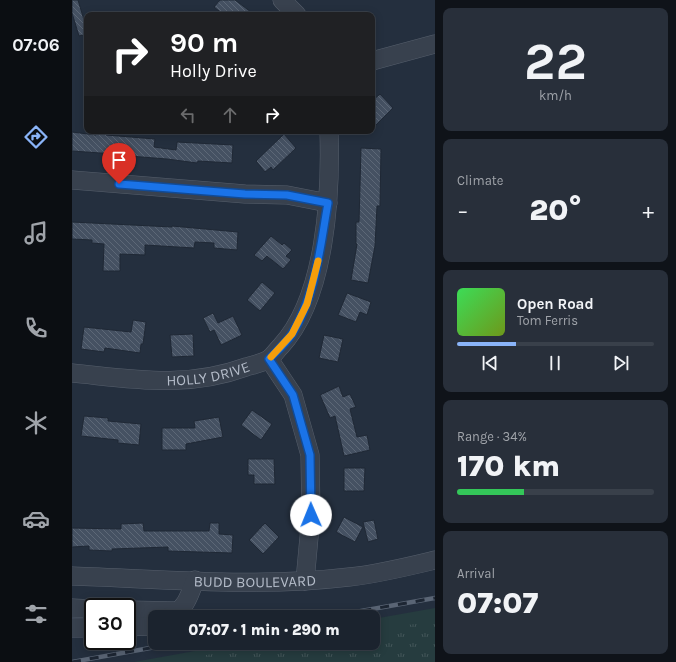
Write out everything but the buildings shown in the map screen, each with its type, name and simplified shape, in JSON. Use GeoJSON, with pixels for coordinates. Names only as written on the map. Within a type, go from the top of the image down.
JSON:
{"type":"FeatureCollection","features":[{"type":"Feature","properties":{"kind":"street"},"geometry":{"type":"LineString","coordinates":[[282,0],[294,12]]}},
{"type":"Feature","properties":{"kind":"street"},"geometry":{"type":"LineString","coordinates":[[375,60],[435,44]]}},
{"type":"Feature","properties":{"kind":"street","name":"HOLLY DRIVE"},"geometry":{"type":"LineString","coordinates":[[72,373],[175,382],[207,379],[269,359],[292,334],[307,304],[316,271],[328,203],[329,134]]}},
{"type":"Feature","properties":{"kind":"street"},"geometry":{"type":"LineString","coordinates":[[72,180],[245,194],[287,195],[328,203]]}},
{"type":"Feature","properties":{"kind":"street"},"geometry":{"type":"LineString","coordinates":[[269,359],[293,395],[310,455],[311,515],[305,581]]}},
{"type":"Feature","properties":{"kind":"street","name":"BUDD BOULEVARD"},"geometry":{"type":"LineString","coordinates":[[72,576],[195,580],[305,581],[386,572],[435,560]]}},
{"type":"Feature","properties":{"kind":"street"},"geometry":{"type":"LineString","coordinates":[[178,610],[188,601],[195,580]]}},
{"type":"Feature","properties":{"kind":"street"},"geometry":{"type":"LineString","coordinates":[[72,608],[84,609]]}},
{"type":"Feature","properties":{"kind":"street"},"geometry":{"type":"LineString","coordinates":[[136,611],[148,612]]}},
{"type":"Feature","properties":{"kind":"street"},"geometry":{"type":"LineString","coordinates":[[136,627],[148,626]]}},
{"type":"Feature","properties":{"kind":"street"},"geometry":{"type":"LineString","coordinates":[[72,628],[84,628]]}},
{"type":"Feature","properties":{"kind":"green space"},"geometry":{"type":"Polygon","coordinates":[[[435,608],[435,662],[134,662],[200,650],[380,650],[380,618],[435,608]]]}},
{"type":"Feature","properties":{"kind":"green space"},"geometry":{"type":"Polygon","coordinates":[[[435,621],[435,662],[160,662],[240,650],[380,650],[380,629],[435,621]]]}},
{"type":"Feature","properties":{"kind":"railway"},"geometry":{"type":"LineString","coordinates":[[367,610],[435,598]]}},
{"type":"Feature","properties":{"kind":"railway"},"geometry":{"type":"LineString","coordinates":[[72,662],[148,648]]}},
{"type":"Feature","properties":{"kind":"slow traffic"},"geometry":{"type":"LineString","coordinates":[[271,357],[292,334],[307,304],[318,261]]}},
{"type":"Feature","properties":{"kind":"route"},"geometry":{"type":"LineString","coordinates":[[119,184],[245,194],[287,195],[328,203],[316,271],[307,304],[292,334],[269,359],[293,395],[310,455],[311,515]]}}]}
